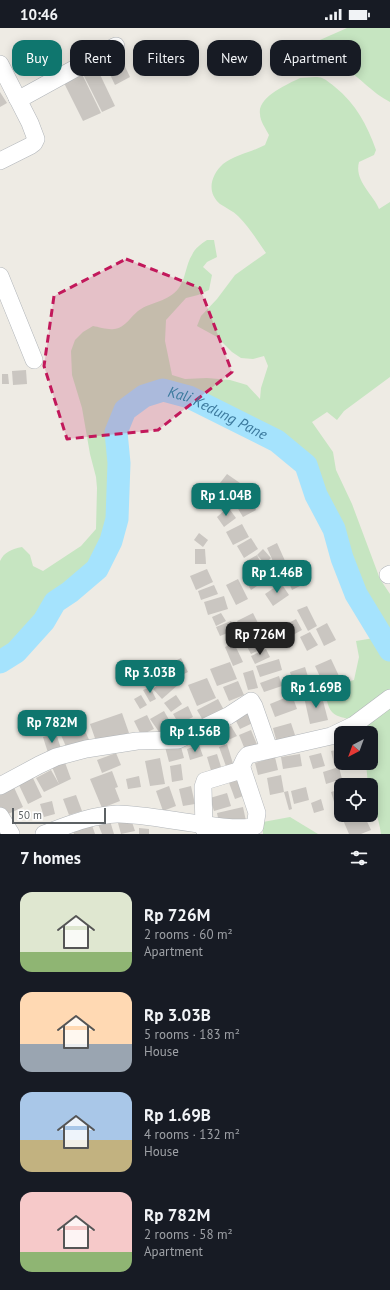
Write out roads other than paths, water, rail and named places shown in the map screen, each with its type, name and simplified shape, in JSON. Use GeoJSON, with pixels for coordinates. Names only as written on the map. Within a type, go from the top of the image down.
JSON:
{"type":"FeatureCollection","features":[{"type":"Feature","properties":{"kind":"street"},"geometry":{"type":"LineString","coordinates":[[0,64],[36,138],[34,143],[30,146],[0,161]]}},
{"type":"Feature","properties":{"kind":"street"},"geometry":{"type":"LineString","coordinates":[[17,98],[25,96],[70,71]]}},
{"type":"Feature","properties":{"kind":"street"},"geometry":{"type":"LineString","coordinates":[[0,276],[34,360]]}},
{"type":"Feature","properties":{"kind":"street"},"geometry":{"type":"LineString","coordinates":[[44,834],[97,816],[119,814],[166,821],[204,829],[238,832],[249,830],[254,826],[257,813],[242,768],[248,755],[331,736],[354,725],[390,698]]}},
{"type":"Feature","properties":{"kind":"street"},"geometry":{"type":"LineString","coordinates":[[0,786],[56,757],[86,749],[137,741],[178,740],[228,716],[247,702],[251,701],[269,750]]}},
{"type":"Feature","properties":{"kind":"street"},"geometry":{"type":"LineString","coordinates":[[204,829],[205,781],[242,768]]}},
{"type":"Feature","properties":{"kind":"street"},"geometry":{"type":"LineString","coordinates":[[0,816],[11,834]]}},
{"type":"Feature","properties":{"kind":"waterway","name":"Kali Kedung Pane"},"geometry":{"type":"LineString","coordinates":[[0,662],[16,652],[44,621],[55,602],[70,592],[97,569],[111,541],[117,519],[119,463],[116,432],[125,410],[144,396],[163,390],[189,397],[277,441],[306,465],[316,495],[334,529],[342,558],[356,594],[390,650]]}}]}
